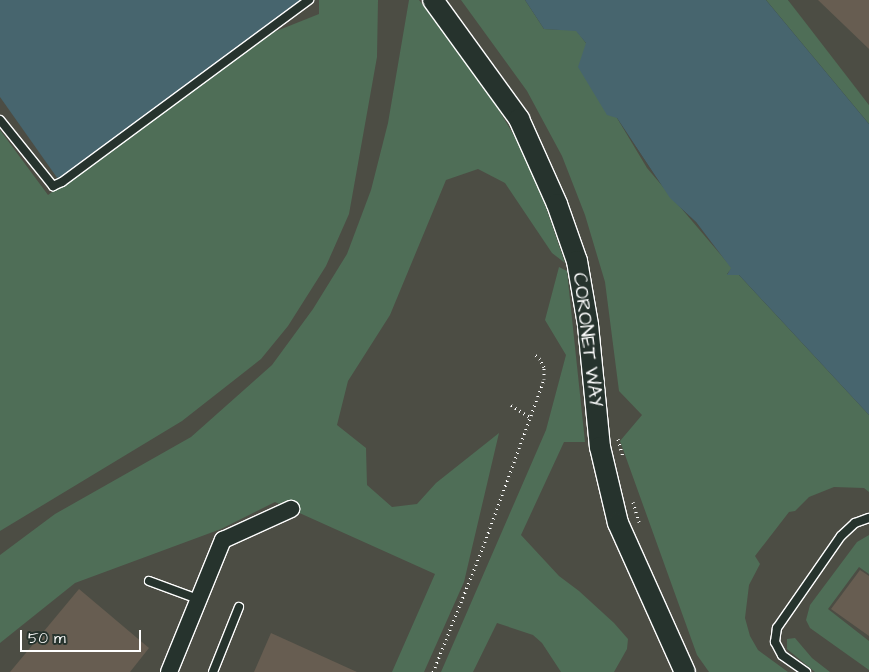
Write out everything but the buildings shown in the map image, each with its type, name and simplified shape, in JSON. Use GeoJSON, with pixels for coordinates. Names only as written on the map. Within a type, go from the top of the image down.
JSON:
{"type":"FeatureCollection","features":[{"type":"Feature","properties":{"kind":"street","name":"CORONET WAY"},"geometry":{"type":"LineString","coordinates":[[439,7],[519,119],[557,204],[578,270],[588,325],[600,447],[618,523],[642,582],[685,672]]}},
{"type":"Feature","properties":{"kind":"street"},"geometry":{"type":"LineString","coordinates":[[168,672],[223,540],[291,509]]}},
{"type":"Feature","properties":{"kind":"lane"},"geometry":{"type":"LineString","coordinates":[[0,120],[53,186],[62,182],[310,0]]}},
{"type":"Feature","properties":{"kind":"lane"},"geometry":{"type":"LineString","coordinates":[[806,672],[782,655],[776,642],[777,628],[841,536],[855,523],[869,518]]}},
{"type":"Feature","properties":{"kind":"lane"},"geometry":{"type":"LineString","coordinates":[[149,581],[198,599]]}},
{"type":"Feature","properties":{"kind":"lane"},"geometry":{"type":"LineString","coordinates":[[213,672],[239,606]]}},
{"type":"Feature","properties":{"kind":"path"},"geometry":{"type":"LineString","coordinates":[[433,672],[457,618],[544,379],[544,367],[540,358],[534,354]]}},
{"type":"Feature","properties":{"kind":"path"},"geometry":{"type":"LineString","coordinates":[[512,405],[531,418]]}},
{"type":"Feature","properties":{"kind":"shaded area"},"geometry":{"type":"Polygon","coordinates":[[[0,0],[525,0],[544,29],[586,43],[617,118],[670,198],[696,222],[732,268],[869,415],[869,672],[0,672],[0,0]]]}},
{"type":"Feature","properties":{"kind":"shaded area"},"geometry":{"type":"Polygon","coordinates":[[[788,0],[869,0],[869,105],[819,43],[788,0]]]}},
{"type":"Feature","properties":{"kind":"green space"},"geometry":{"type":"Polygon","coordinates":[[[319,0],[378,0],[377,57],[349,214],[326,266],[288,326],[261,359],[182,421],[0,531],[0,130],[48,195],[274,32],[319,14],[319,0]]]}},
{"type":"Feature","properties":{"kind":"green space"},"geometry":{"type":"Polygon","coordinates":[[[409,0],[419,0],[477,74],[518,142],[541,193],[565,263],[552,253],[505,183],[478,169],[446,180],[390,315],[348,381],[337,425],[366,448],[367,485],[392,507],[417,504],[436,483],[499,433],[464,582],[424,672],[392,672],[435,574],[275,502],[221,529],[75,583],[0,643],[0,555],[55,514],[191,437],[272,365],[313,309],[347,254],[371,190],[388,123],[409,0]]]}},
{"type":"Feature","properties":{"kind":"green space"},"geometry":{"type":"Polygon","coordinates":[[[461,0],[525,0],[544,29],[576,30],[586,43],[617,118],[647,168],[732,268],[727,274],[739,275],[869,415],[869,492],[864,488],[834,487],[809,497],[795,511],[789,512],[755,556],[760,564],[749,585],[745,618],[750,636],[758,650],[788,672],[709,672],[697,655],[620,441],[642,415],[619,391],[605,282],[585,215],[562,156],[527,91],[461,0]]]}},
{"type":"Feature","properties":{"kind":"green space"},"geometry":{"type":"Polygon","coordinates":[[[766,0],[788,0],[869,105],[869,124],[766,0]]]}},
{"type":"Feature","properties":{"kind":"green space"},"geometry":{"type":"Polygon","coordinates":[[[559,267],[567,271],[585,442],[564,442],[521,535],[559,576],[579,591],[614,623],[628,639],[627,649],[614,672],[561,672],[542,643],[533,635],[497,623],[473,672],[441,672],[546,430],[566,355],[545,320],[559,267]]]}},
{"type":"Feature","properties":{"kind":"green space"},"geometry":{"type":"Polygon","coordinates":[[[869,535],[869,574],[859,567],[828,609],[869,641],[869,670],[810,628],[806,620],[810,605],[857,542],[869,535]]]}},
{"type":"Feature","properties":{"kind":"green space"},"geometry":{"type":"Polygon","coordinates":[[[795,638],[812,658],[830,672],[815,672],[787,649],[787,639],[795,638]]]}},
{"type":"Feature","properties":{"kind":"water"},"geometry":{"type":"Polygon","coordinates":[[[0,0],[303,0],[58,179],[0,97],[0,0]]]}},
{"type":"Feature","properties":{"kind":"water"},"geometry":{"type":"Polygon","coordinates":[[[525,0],[766,0],[869,124],[869,415],[739,275],[727,275],[731,268],[696,222],[670,198],[617,118],[607,115],[578,67],[586,43],[576,31],[544,29],[525,0]]]}}]}
